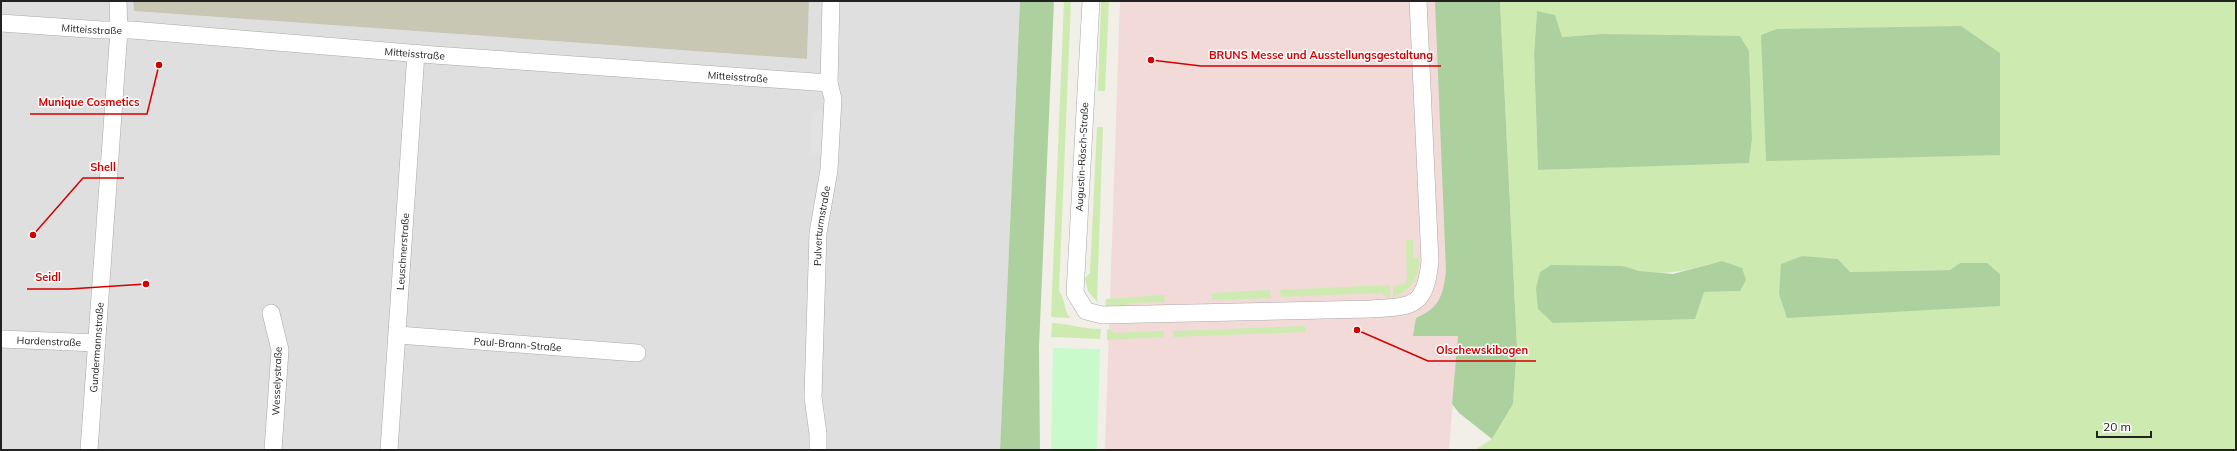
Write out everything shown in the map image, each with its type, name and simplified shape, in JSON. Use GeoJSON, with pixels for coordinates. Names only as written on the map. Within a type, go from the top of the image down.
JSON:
{"type":"FeatureCollection","features":[{"type":"Feature","properties":{"kind":"street","name":"Gundermannstraße"},"geometry":{"type":"LineString","coordinates":[[89,450],[119,30],[118,1]]}},
{"type":"Feature","properties":{"kind":"street","name":"Pulverturmstraße"},"geometry":{"type":"LineString","coordinates":[[818,450],[818,434],[813,397],[818,233],[829,170],[833,99],[829,83],[831,1]]}},
{"type":"Feature","properties":{"kind":"street","name":"Augustin-Rösch-Straße"},"geometry":{"type":"LineString","coordinates":[[1091,1],[1075,293],[1086,311],[1102,315],[1204,314],[1370,309],[1404,307],[1414,303],[1423,292],[1429,276],[1430,261],[1418,1]]}},
{"type":"Feature","properties":{"kind":"street","name":"Mitteisstraße"},"geometry":{"type":"LineString","coordinates":[[1,23],[119,30],[829,83]]}},
{"type":"Feature","properties":{"kind":"street","name":"Leuschnerstraße"},"geometry":{"type":"LineString","coordinates":[[389,450],[416,53]]}},
{"type":"Feature","properties":{"kind":"street","name":"Wesselystraße"},"geometry":{"type":"LineString","coordinates":[[271,313],[280,350],[273,450]]}},
{"type":"Feature","properties":{"kind":"street","name":"Paul-Brann-Straße"},"geometry":{"type":"LineString","coordinates":[[398,335],[637,353]]}},
{"type":"Feature","properties":{"kind":"street","name":"Hardenstraße"},"geometry":{"type":"LineString","coordinates":[[1,339],[97,343]]}},
{"type":"Feature","properties":{"kind":"shaded area"},"geometry":{"type":"Polygon","coordinates":[[[1,1],[133,1],[134,11],[807,59],[809,1],[1020,1],[1000,450],[1,450],[1,1]]]}},
{"type":"Feature","properties":{"kind":"shaded area"},"geometry":{"type":"Polygon","coordinates":[[[133,1],[809,1],[807,59],[134,11],[133,1]]]}},
{"type":"Feature","properties":{"kind":"shaded area"},"geometry":{"type":"Polygon","coordinates":[[[1120,1],[1446,1],[1461,302],[1449,450],[1105,450],[1120,1]]]}},
{"type":"Feature","properties":{"kind":"shaded area"},"geometry":{"type":"Polygon","coordinates":[[[812,111],[823,111],[822,153],[810,153],[812,111]]]}},
{"type":"Feature","properties":{"kind":"green space"},"geometry":{"type":"Polygon","coordinates":[[[1020,1],[1054,1],[1039,347],[1040,450],[1000,450],[1020,1]]]}},
{"type":"Feature","properties":{"kind":"green space"},"geometry":{"type":"Polygon","coordinates":[[[1064,1],[1071,1],[1059,291],[1070,318],[1051,317],[1064,1]]]}},
{"type":"Feature","properties":{"kind":"green space"},"geometry":{"type":"Polygon","coordinates":[[[1101,1],[1109,1],[1105,91],[1098,91],[1101,1]]]}},
{"type":"Feature","properties":{"kind":"green space"},"geometry":{"type":"Polygon","coordinates":[[[1435,1],[1500,1],[1517,347],[1513,404],[1492,439],[1459,413],[1452,404],[1458,336],[1413,336],[1416,318],[1430,310],[1439,300],[1442,294],[1446,271],[1435,1]]]}},
{"type":"Feature","properties":{"kind":"green space"},"geometry":{"type":"Polygon","coordinates":[[[1500,1],[2236,1],[2236,450],[1475,450],[1492,439],[1513,404],[1517,347],[1500,1]],[[1537,11],[1534,54],[1538,170],[1749,162],[1752,139],[1749,51],[1602,34],[1562,37],[1537,11]],[[1838,259],[1781,264],[2000,306],[1960,263],[1950,270],[1850,272],[1838,259]],[[1722,261],[1684,270],[1661,273],[1636,270],[1622,266],[1704,292],[1740,291],[1722,261]]]}},
{"type":"Feature","properties":{"kind":"green space"},"geometry":{"type":"Polygon","coordinates":[[[1537,11],[1555,15],[1562,37],[1602,34],[1740,36],[1749,51],[1752,139],[1749,163],[1538,170],[1534,54],[1537,11]]]}},
{"type":"Feature","properties":{"kind":"green space"},"geometry":{"type":"Polygon","coordinates":[[[1961,26],[2000,53],[2000,155],[1766,161],[1761,35],[1777,29],[1961,26]]]}},
{"type":"Feature","properties":{"kind":"green space"},"geometry":{"type":"Polygon","coordinates":[[[1097,127],[1103,127],[1097,302],[1088,291],[1085,278],[1090,273],[1097,127]]]}},
{"type":"Feature","properties":{"kind":"green space"},"geometry":{"type":"Polygon","coordinates":[[[1406,240],[1413,240],[1413,258],[1419,258],[1418,271],[1410,287],[1393,297],[1393,287],[1405,283],[1407,280],[1406,240]]]}},
{"type":"Feature","properties":{"kind":"green space"},"geometry":{"type":"Polygon","coordinates":[[[1802,256],[1838,259],[1850,272],[1950,270],[1960,263],[1987,263],[2000,274],[2000,306],[1787,318],[1779,294],[1781,264],[1802,256]]]}},
{"type":"Feature","properties":{"kind":"green space"},"geometry":{"type":"Polygon","coordinates":[[[1722,261],[1742,268],[1746,280],[1740,291],[1704,292],[1695,319],[1553,323],[1538,309],[1536,288],[1540,272],[1551,265],[1622,266],[1640,271],[1673,274],[1722,261]]]}},
{"type":"Feature","properties":{"kind":"green space"},"geometry":{"type":"Polygon","coordinates":[[[1388,285],[1390,287],[1390,298],[1386,298],[1382,293],[1281,297],[1280,290],[1388,285]]]}},
{"type":"Feature","properties":{"kind":"green space"},"geometry":{"type":"Polygon","coordinates":[[[1270,290],[1271,298],[1212,300],[1212,293],[1270,290]]]}},
{"type":"Feature","properties":{"kind":"green space"},"geometry":{"type":"Polygon","coordinates":[[[1164,295],[1165,302],[1128,303],[1124,309],[1105,308],[1106,299],[1164,295]]]}},
{"type":"Feature","properties":{"kind":"green space"},"geometry":{"type":"Polygon","coordinates":[[[1052,323],[1101,329],[1100,339],[1051,337],[1052,323]]]}},
{"type":"Feature","properties":{"kind":"green space"},"geometry":{"type":"Polygon","coordinates":[[[1305,326],[1305,332],[1173,337],[1173,331],[1305,326]]]}},
{"type":"Feature","properties":{"kind":"green space"},"geometry":{"type":"Polygon","coordinates":[[[1107,329],[1112,330],[1114,333],[1164,331],[1163,337],[1107,340],[1107,329]]]}},
{"type":"Feature","properties":{"kind":"green space"},"geometry":{"type":"Polygon","coordinates":[[[1053,348],[1100,349],[1097,450],[1051,450],[1053,348]]]}},
{"type":"Feature","properties":{"kind":"place","name":"BRUNS Messe und Ausstellungsgestaltung"},"geometry":{"type":"Point","coordinates":[1151,60]}},
{"type":"Feature","properties":{"kind":"place","name":"Munique Cosmetics"},"geometry":{"type":"Point","coordinates":[159,65]}},
{"type":"Feature","properties":{"kind":"place","name":"Shell"},"geometry":{"type":"Point","coordinates":[33,235]}},
{"type":"Feature","properties":{"kind":"place","name":"Seidl"},"geometry":{"type":"Point","coordinates":[146,284]}},
{"type":"Feature","properties":{"kind":"place","name":"Olschewskibogen"},"geometry":{"type":"Point","coordinates":[1357,330]}}]}
